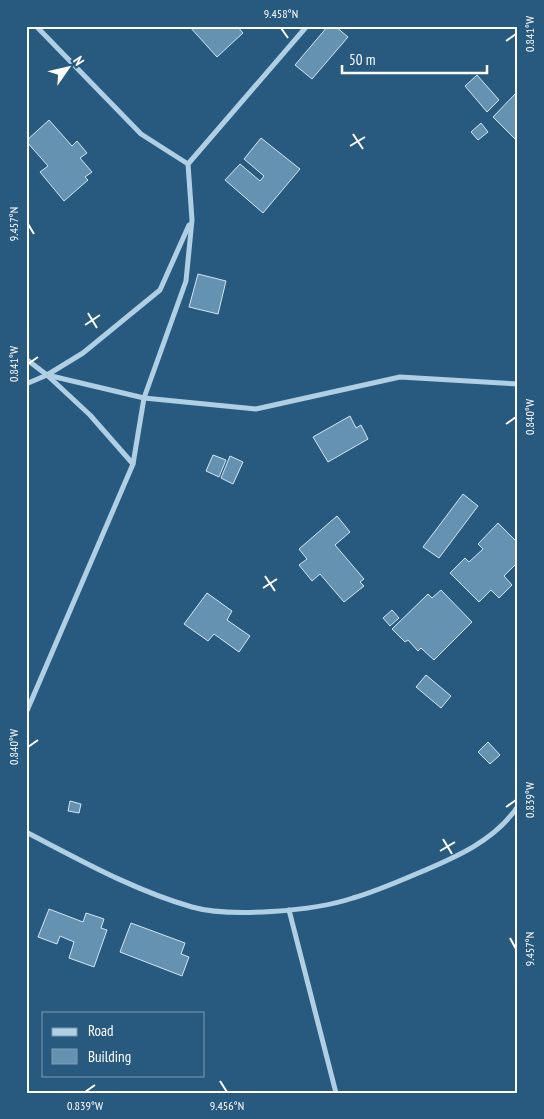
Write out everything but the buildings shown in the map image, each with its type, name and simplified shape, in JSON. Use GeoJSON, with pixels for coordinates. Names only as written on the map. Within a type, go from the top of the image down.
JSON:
{"type":"FeatureCollection","features":[{"type":"Feature","properties":{"kind":"street"},"geometry":{"type":"LineString","coordinates":[[36,26],[141,134],[188,164]]}},
{"type":"Feature","properties":{"kind":"street"},"geometry":{"type":"LineString","coordinates":[[26,713],[133,464],[144,398],[186,281],[192,220],[188,164],[307,26]]}},
{"type":"Feature","properties":{"kind":"street"},"geometry":{"type":"LineString","coordinates":[[26,384],[46,376],[83,353],[160,290],[192,220]]}},
{"type":"Feature","properties":{"kind":"street"},"geometry":{"type":"LineString","coordinates":[[26,359],[90,415],[133,464]]}},
{"type":"Feature","properties":{"kind":"street"},"geometry":{"type":"LineString","coordinates":[[46,376],[144,398],[256,409],[400,377],[518,384]]}},
{"type":"Feature","properties":{"kind":"street"},"geometry":{"type":"LineString","coordinates":[[26,832],[120,880],[192,907],[223,912],[289,910],[351,899],[455,857],[508,821],[518,806]]}},
{"type":"Feature","properties":{"kind":"street"},"geometry":{"type":"LineString","coordinates":[[289,910],[336,1093]]}}]}
